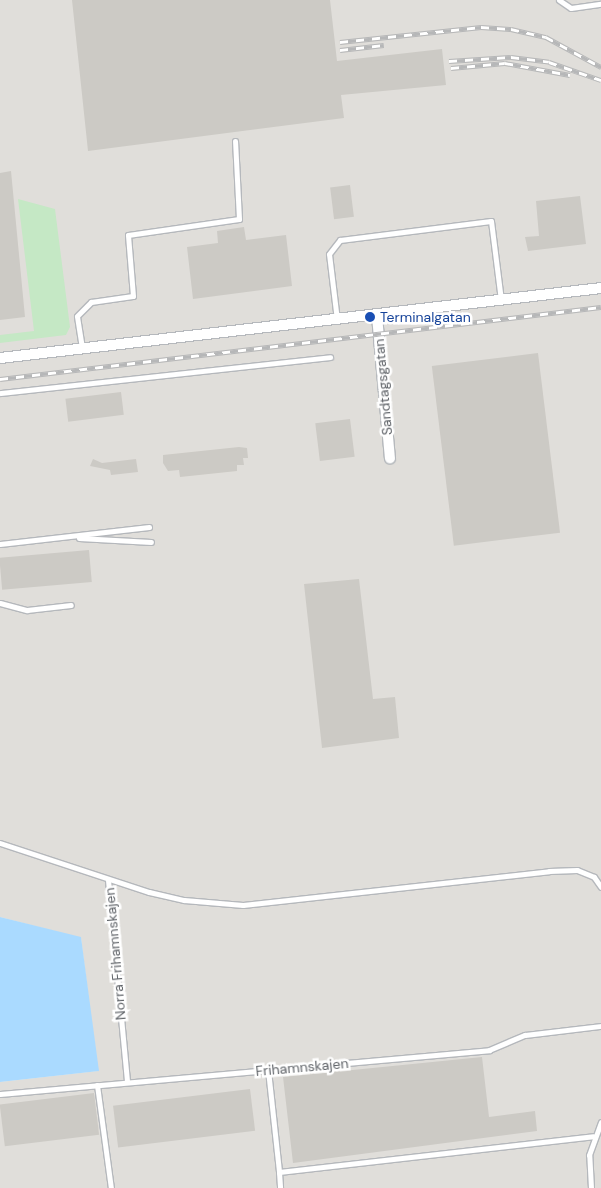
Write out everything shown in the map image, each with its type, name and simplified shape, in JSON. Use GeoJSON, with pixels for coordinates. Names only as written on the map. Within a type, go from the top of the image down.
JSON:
{"type":"FeatureCollection","features":[{"type":"Feature","properties":{"kind":"street"},"geometry":{"type":"LineString","coordinates":[[0,358],[377,316],[601,288]]}},
{"type":"Feature","properties":{"kind":"street","name":"Sandtagsgatan"},"geometry":{"type":"LineString","coordinates":[[377,316],[390,458]]}},
{"type":"Feature","properties":{"kind":"lane"},"geometry":{"type":"LineString","coordinates":[[559,0],[572,8],[601,4]]}},
{"type":"Feature","properties":{"kind":"lane"},"geometry":{"type":"LineString","coordinates":[[82,349],[78,316],[92,302],[133,296],[128,235],[240,219],[235,141]]}},
{"type":"Feature","properties":{"kind":"lane"},"geometry":{"type":"LineString","coordinates":[[337,320],[330,254],[337,242],[491,221],[501,300]]}},
{"type":"Feature","properties":{"kind":"lane"},"geometry":{"type":"LineString","coordinates":[[0,393],[330,357]]}},
{"type":"Feature","properties":{"kind":"lane"},"geometry":{"type":"LineString","coordinates":[[0,544],[150,527]]}},
{"type":"Feature","properties":{"kind":"lane"},"geometry":{"type":"LineString","coordinates":[[41,539],[151,542]]}},
{"type":"Feature","properties":{"kind":"lane"},"geometry":{"type":"LineString","coordinates":[[0,603],[27,610],[72,605]]}},
{"type":"Feature","properties":{"kind":"lane","name":"Norra Frihamnskajen"},"geometry":{"type":"LineString","coordinates":[[0,843],[108,880],[127,1082]]}},
{"type":"Feature","properties":{"kind":"lane"},"geometry":{"type":"LineString","coordinates":[[108,880],[184,900],[243,905],[549,871],[577,870],[594,877],[601,887]]}},
{"type":"Feature","properties":{"kind":"lane","name":"Frihamnskajen"},"geometry":{"type":"LineString","coordinates":[[0,1094],[489,1050],[525,1035],[601,1026]]}},
{"type":"Feature","properties":{"kind":"lane"},"geometry":{"type":"LineString","coordinates":[[268,1070],[280,1188]]}},
{"type":"Feature","properties":{"kind":"lane"},"geometry":{"type":"LineString","coordinates":[[97,1085],[111,1188]]}},
{"type":"Feature","properties":{"kind":"lane"},"geometry":{"type":"LineString","coordinates":[[591,1188],[588,1155],[593,1136],[601,1122]]}},
{"type":"Feature","properties":{"kind":"lane"},"geometry":{"type":"LineString","coordinates":[[279,1172],[593,1136]]}},
{"type":"Feature","properties":{"kind":"shaded area"},"geometry":{"type":"Polygon","coordinates":[[[0,0],[601,0],[601,1188],[0,1188],[0,1082],[98,1071],[81,938],[0,917],[0,0]]]}},
{"type":"Feature","properties":{"kind":"green space"},"geometry":{"type":"Polygon","coordinates":[[[18,199],[55,209],[70,327],[66,335],[0,343],[0,335],[34,331],[18,199]]]}},
{"type":"Feature","properties":{"kind":"water"},"geometry":{"type":"Polygon","coordinates":[[[0,917],[81,937],[99,1071],[0,1082],[0,917]]]}},
{"type":"Feature","properties":{"kind":"building"},"geometry":{"type":"Polygon","coordinates":[[[72,0],[330,0],[337,61],[442,49],[446,85],[341,95],[344,118],[88,151],[72,0]]]}},
{"type":"Feature","properties":{"kind":"building"},"geometry":{"type":"Polygon","coordinates":[[[11,171],[25,317],[0,320],[0,173],[11,171]]]}},
{"type":"Feature","properties":{"kind":"building"},"geometry":{"type":"Polygon","coordinates":[[[350,185],[354,217],[334,219],[330,187],[350,185]]]}},
{"type":"Feature","properties":{"kind":"building"},"geometry":{"type":"Polygon","coordinates":[[[580,196],[586,244],[528,251],[525,237],[539,236],[536,201],[580,196]]]}},
{"type":"Feature","properties":{"kind":"building"},"geometry":{"type":"Polygon","coordinates":[[[244,227],[246,240],[286,235],[292,286],[193,299],[187,247],[218,243],[217,231],[244,227]]]}},
{"type":"Feature","properties":{"kind":"building"},"geometry":{"type":"Polygon","coordinates":[[[538,353],[560,533],[454,546],[432,366],[538,353]]]}},
{"type":"Feature","properties":{"kind":"building"},"geometry":{"type":"Polygon","coordinates":[[[121,392],[124,415],[68,422],[65,399],[121,392]]]}},
{"type":"Feature","properties":{"kind":"building"},"geometry":{"type":"Polygon","coordinates":[[[350,419],[355,457],[320,461],[315,423],[350,419]]]}},
{"type":"Feature","properties":{"kind":"building"},"geometry":{"type":"Polygon","coordinates":[[[239,447],[247,448],[248,458],[243,458],[244,465],[237,465],[237,471],[180,477],[179,470],[168,471],[163,463],[163,455],[239,447]]]}},
{"type":"Feature","properties":{"kind":"building"},"geometry":{"type":"Polygon","coordinates":[[[93,459],[102,463],[136,459],[138,472],[111,475],[110,470],[90,466],[93,459]]]}},
{"type":"Feature","properties":{"kind":"building"},"geometry":{"type":"Polygon","coordinates":[[[89,550],[92,582],[2,590],[0,558],[89,550]]]}},
{"type":"Feature","properties":{"kind":"building"},"geometry":{"type":"Polygon","coordinates":[[[359,579],[373,699],[395,697],[399,738],[322,748],[304,584],[359,579]]]}},
{"type":"Feature","properties":{"kind":"building"},"geometry":{"type":"Polygon","coordinates":[[[482,1057],[489,1117],[535,1111],[537,1131],[293,1163],[283,1077],[482,1057]]]}},
{"type":"Feature","properties":{"kind":"building"},"geometry":{"type":"Polygon","coordinates":[[[250,1089],[255,1131],[118,1148],[113,1106],[250,1089]]]}},
{"type":"Feature","properties":{"kind":"building"},"geometry":{"type":"Polygon","coordinates":[[[94,1093],[99,1135],[5,1146],[0,1105],[94,1093]]]}},
{"type":"Feature","properties":{"kind":"railway"},"geometry":{"type":"LineString","coordinates":[[340,42],[481,27],[511,29],[546,37],[601,67]]}},
{"type":"Feature","properties":{"kind":"railway"},"geometry":{"type":"LineString","coordinates":[[340,50],[384,45]]}},
{"type":"Feature","properties":{"kind":"railway"},"geometry":{"type":"LineString","coordinates":[[449,61],[511,57],[549,62],[601,80]]}},
{"type":"Feature","properties":{"kind":"railway"},"geometry":{"type":"LineString","coordinates":[[451,68],[505,63],[570,75]]}},
{"type":"Feature","properties":{"kind":"railway"},"geometry":{"type":"LineString","coordinates":[[0,379],[601,307]]}},
{"type":"Feature","properties":{"kind":"place","name":"Terminalgatan"},"geometry":{"type":"Point","coordinates":[370,317]}}]}
